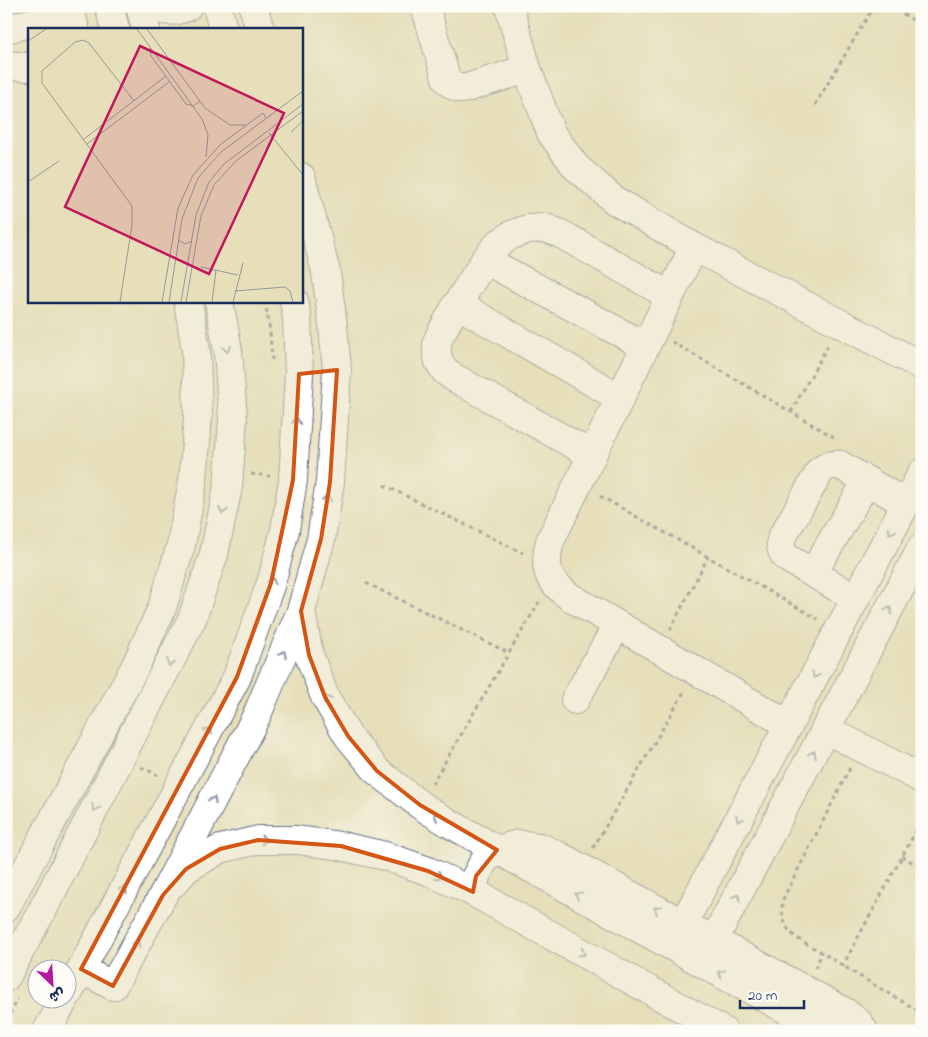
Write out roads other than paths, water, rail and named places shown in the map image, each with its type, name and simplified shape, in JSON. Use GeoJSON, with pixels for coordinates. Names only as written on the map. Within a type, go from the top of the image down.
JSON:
{"type":"FeatureCollection","features":[{"type":"Feature","properties":{"kind":"street"},"geometry":{"type":"LineString","coordinates":[[109,6],[115,28]]}},
{"type":"Feature","properties":{"kind":"street"},"geometry":{"type":"LineString","coordinates":[[140,6],[146,28]]}},
{"type":"Feature","properties":{"kind":"street"},"geometry":{"type":"LineString","coordinates":[[152,6],[160,10],[171,11],[188,6]]}},
{"type":"Feature","properties":{"kind":"street"},"geometry":{"type":"LineString","coordinates":[[217,6],[223,28]]}},
{"type":"Feature","properties":{"kind":"street"},"geometry":{"type":"LineString","coordinates":[[253,6],[260,28]]}},
{"type":"Feature","properties":{"kind":"street"},"geometry":{"type":"LineString","coordinates":[[425,6],[446,78],[450,84],[463,89],[527,69]]}},
{"type":"Feature","properties":{"kind":"street"},"geometry":{"type":"LineString","coordinates":[[509,6],[527,69],[551,133],[576,167],[614,200],[694,247],[922,366]]}},
{"type":"Feature","properties":{"kind":"street"},"geometry":{"type":"LineString","coordinates":[[6,29],[67,23]]}},
{"type":"Feature","properties":{"kind":"street"},"geometry":{"type":"LineString","coordinates":[[6,65],[28,67]]}},
{"type":"Feature","properties":{"kind":"street"},"geometry":{"type":"LineString","coordinates":[[81,969],[113,986],[256,717],[301,611],[321,539],[328,492],[337,370],[326,272],[302,181]]}},
{"type":"Feature","properties":{"kind":"street"},"geometry":{"type":"LineString","coordinates":[[592,455],[445,371],[439,362],[437,352],[437,342],[441,333],[457,304],[497,245],[511,234],[528,229],[546,228],[561,234],[670,296]]}},
{"type":"Feature","properties":{"kind":"street"},"geometry":{"type":"LineString","coordinates":[[694,247],[550,541],[546,556],[549,572],[558,588],[570,597],[789,725]]}},
{"type":"Feature","properties":{"kind":"street"},"geometry":{"type":"LineString","coordinates":[[486,260],[649,338]]}},
{"type":"Feature","properties":{"kind":"street"},"geometry":{"type":"LineString","coordinates":[[45,905],[9,895],[136,667],[162,608],[181,545],[193,481],[198,416],[196,351],[188,302]]}},
{"type":"Feature","properties":{"kind":"street"},"geometry":{"type":"LineString","coordinates":[[6,977],[192,619],[214,554],[228,487],[232,419],[228,351],[218,302]]}},
{"type":"Feature","properties":{"kind":"street"},"geometry":{"type":"LineString","coordinates":[[78,975],[237,677],[271,583],[285,530],[293,480],[299,374],[297,317],[294,302]]}},
{"type":"Feature","properties":{"kind":"street"},"geometry":{"type":"LineString","coordinates":[[457,304],[620,398]]}},
{"type":"Feature","properties":{"kind":"street"},"geometry":{"type":"LineString","coordinates":[[299,374],[337,370]]}},
{"type":"Feature","properties":{"kind":"street"},"geometry":{"type":"LineString","coordinates":[[855,598],[787,558],[782,553],[781,539],[820,471],[826,466],[840,465],[906,503]]}},
{"type":"Feature","properties":{"kind":"street"},"geometry":{"type":"LineString","coordinates":[[684,924],[922,473]]}},
{"type":"Feature","properties":{"kind":"street"},"geometry":{"type":"LineString","coordinates":[[813,573],[867,481]]}},
{"type":"Feature","properties":{"kind":"street"},"geometry":{"type":"LineString","coordinates":[[714,940],[922,548]]}},
{"type":"Feature","properties":{"kind":"street"},"geometry":{"type":"LineString","coordinates":[[301,611],[309,655],[326,697],[348,736],[377,771],[420,805],[497,850],[825,1031]]}},
{"type":"Feature","properties":{"kind":"street"},"geometry":{"type":"LineString","coordinates":[[575,700],[617,625]]}},
{"type":"Feature","properties":{"kind":"street"},"geometry":{"type":"LineString","coordinates":[[825,729],[922,779]]}},
{"type":"Feature","properties":{"kind":"street"},"geometry":{"type":"LineString","coordinates":[[163,895],[186,869],[220,849],[258,840],[341,846],[385,856],[428,871],[473,892],[723,1031]]}},
{"type":"Feature","properties":{"kind":"street"},"geometry":{"type":"LineString","coordinates":[[473,892],[476,876],[484,861],[497,850],[518,844],[540,846],[845,1012],[859,1023],[864,1031]]}},
{"type":"Feature","properties":{"kind":"street"},"geometry":{"type":"LineString","coordinates":[[47,1031],[59,1010]]}}]}
